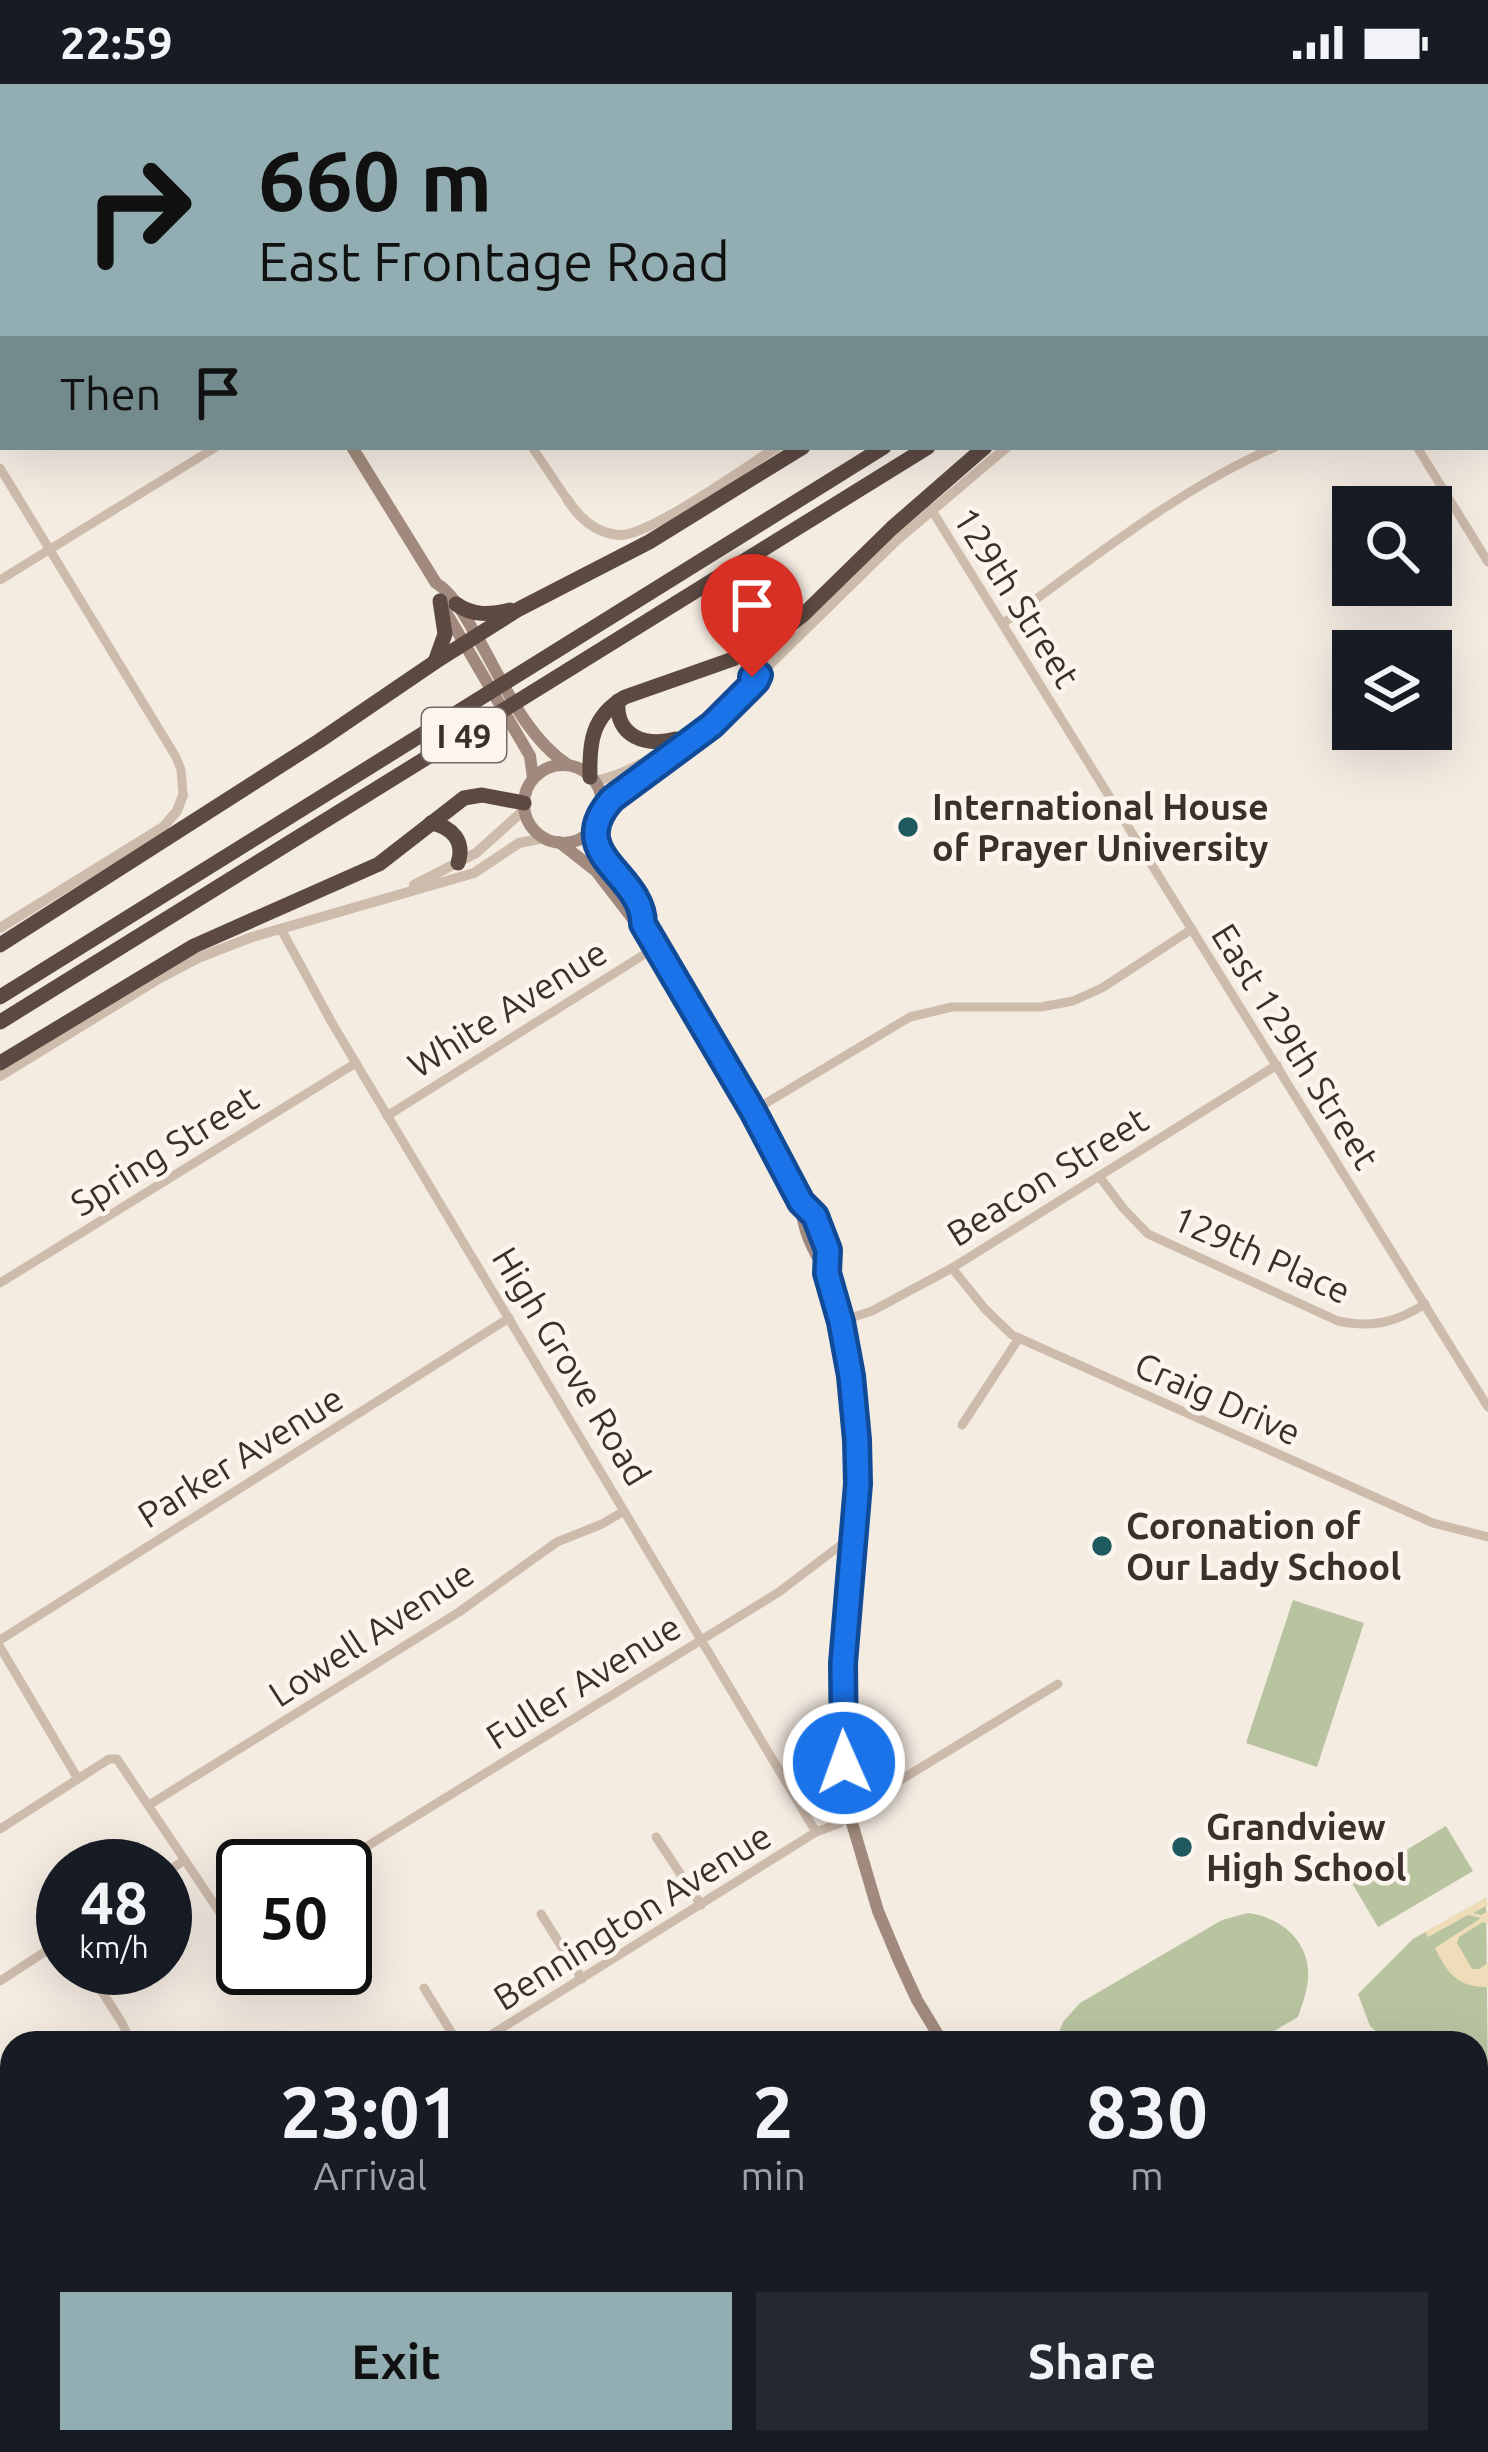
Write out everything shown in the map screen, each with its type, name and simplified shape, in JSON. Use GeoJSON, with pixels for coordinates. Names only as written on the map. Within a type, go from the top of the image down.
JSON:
{"type":"FeatureCollection","features":[{"type":"Feature","properties":{"kind":"highway"},"geometry":{"type":"LineString","coordinates":[[0,945],[435,662],[474,646],[519,609],[636,550],[798,450]]}},
{"type":"Feature","properties":{"kind":"highway","name":"I 49"},"geometry":{"type":"LineString","coordinates":[[0,997],[879,450]]}},
{"type":"Feature","properties":{"kind":"highway","name":"I 49"},"geometry":{"type":"LineString","coordinates":[[0,1022],[923,450]]}},
{"type":"Feature","properties":{"kind":"highway"},"geometry":{"type":"LineString","coordinates":[[592,779],[590,744],[595,727],[618,700],[733,659],[782,632],[982,450]]}},
{"type":"Feature","properties":{"kind":"highway"},"geometry":{"type":"LineString","coordinates":[[435,662],[445,634],[448,602],[481,614],[519,609]]}},
{"type":"Feature","properties":{"kind":"highway"},"geometry":{"type":"LineString","coordinates":[[618,700],[619,718],[639,740],[656,744],[676,739]]}},
{"type":"Feature","properties":{"kind":"highway"},"geometry":{"type":"LineString","coordinates":[[0,1064],[183,951],[365,872],[395,854],[455,803],[473,795],[498,796],[524,807]]}},
{"type":"Feature","properties":{"kind":"highway"},"geometry":{"type":"LineString","coordinates":[[431,824],[447,828],[458,839],[458,863]]}},
{"type":"Feature","properties":{"kind":"main road"},"geometry":{"type":"LineString","coordinates":[[354,450],[436,583],[446,589],[448,602],[529,740],[533,779]]}},
{"type":"Feature","properties":{"kind":"main road"},"geometry":{"type":"LineString","coordinates":[[529,740],[592,779],[600,793],[601,811],[595,826],[602,854],[638,903],[643,924],[801,1202],[815,1216],[828,1250],[827,1273],[853,1384],[857,1440],[842,1707],[850,1816],[891,1943],[936,2031]]}},
{"type":"Feature","properties":{"kind":"main road"},"geometry":{"type":"LineString","coordinates":[[568,765],[549,767],[533,779],[524,807],[532,825],[596,871],[633,920],[643,924]]}},
{"type":"Feature","properties":{"kind":"main road"},"geometry":{"type":"LineString","coordinates":[[551,840],[579,839],[595,826]]}},
{"type":"Feature","properties":{"kind":"street"},"geometry":{"type":"LineString","coordinates":[[0,580],[211,450]]}},
{"type":"Feature","properties":{"kind":"street"},"geometry":{"type":"LineString","coordinates":[[534,450],[576,513],[595,529],[624,536],[651,526],[772,450]]}},
{"type":"Feature","properties":{"kind":"street"},"geometry":{"type":"LineString","coordinates":[[592,779],[625,772],[759,675],[931,509],[1003,450]]}},
{"type":"Feature","properties":{"kind":"street"},"geometry":{"type":"LineString","coordinates":[[1002,624],[1231,466],[1268,450]]}},
{"type":"Feature","properties":{"kind":"street"},"geometry":{"type":"LineString","coordinates":[[1419,450],[1488,562]]}},
{"type":"Feature","properties":{"kind":"street"},"geometry":{"type":"LineString","coordinates":[[0,468],[176,757],[183,795],[163,827],[0,928]]}},
{"type":"Feature","properties":{"kind":"street","name":"129th Street"},"geometry":{"type":"LineString","coordinates":[[931,509],[1058,713]]}},
{"type":"Feature","properties":{"kind":"street"},"geometry":{"type":"LineString","coordinates":[[601,811],[712,725],[759,675]]}},
{"type":"Feature","properties":{"kind":"street","name":"East 129th Street"},"geometry":{"type":"LineString","coordinates":[[1058,713],[1488,1407]]}},
{"type":"Feature","properties":{"kind":"street"},"geometry":{"type":"LineString","coordinates":[[402,892],[493,840],[524,807]]}},
{"type":"Feature","properties":{"kind":"street"},"geometry":{"type":"LineString","coordinates":[[0,1076],[173,971],[230,944],[474,873],[519,843],[551,840]]}},
{"type":"Feature","properties":{"kind":"street","name":"High Grove Road"},"geometry":{"type":"LineString","coordinates":[[281,929],[387,1116],[816,1832]]}},
{"type":"Feature","properties":{"kind":"street"},"geometry":{"type":"LineString","coordinates":[[753,1111],[910,1017],[952,1007],[1041,1007],[1073,1001],[1102,988],[1192,929]]}},
{"type":"Feature","properties":{"kind":"street","name":"White Avenue"},"geometry":{"type":"LineString","coordinates":[[387,1116],[656,947]]}},
{"type":"Feature","properties":{"kind":"street","name":"Spring Street"},"geometry":{"type":"LineString","coordinates":[[0,1283],[356,1063]]}},
{"type":"Feature","properties":{"kind":"street","name":"Beacon Street"},"geometry":{"type":"LineString","coordinates":[[841,1322],[872,1311],[952,1268],[1277,1065]]}},
{"type":"Feature","properties":{"kind":"street","name":"129th Place"},"geometry":{"type":"LineString","coordinates":[[1099,1175],[1148,1234],[1338,1321],[1382,1324],[1404,1318],[1424,1304]]}},
{"type":"Feature","properties":{"kind":"street","name":"Craig Drive"},"geometry":{"type":"LineString","coordinates":[[952,1268],[1012,1335],[1433,1523],[1488,1537]]}},
{"type":"Feature","properties":{"kind":"street","name":"Parker Avenue"},"geometry":{"type":"LineString","coordinates":[[0,1643],[509,1318]]}},
{"type":"Feature","properties":{"kind":"street"},"geometry":{"type":"LineString","coordinates":[[962,1425],[1019,1338]]}},
{"type":"Feature","properties":{"kind":"street","name":"Lowell Avenue"},"geometry":{"type":"LineString","coordinates":[[149,1804],[459,1612],[557,1542],[624,1510]]}},
{"type":"Feature","properties":{"kind":"street","name":"Fuller Avenue"},"geometry":{"type":"LineString","coordinates":[[372,1843],[779,1592],[854,1535]]}},
{"type":"Feature","properties":{"kind":"street"},"geometry":{"type":"LineString","coordinates":[[0,1643],[78,1779]]}},
{"type":"Feature","properties":{"kind":"street","name":"Bennington Avenue"},"geometry":{"type":"LineString","coordinates":[[498,2031],[1058,1684]]}},
{"type":"Feature","properties":{"kind":"street"},"geometry":{"type":"LineString","coordinates":[[0,1829],[109,1759],[117,1759],[172,1839]]}},
{"type":"Feature","properties":{"kind":"street"},"geometry":{"type":"LineString","coordinates":[[656,1837],[701,1906]]}},
{"type":"Feature","properties":{"kind":"street"},"geometry":{"type":"LineString","coordinates":[[192,1870],[216,1906]]}},
{"type":"Feature","properties":{"kind":"street"},"geometry":{"type":"LineString","coordinates":[[541,1914],[582,1979]]}},
{"type":"Feature","properties":{"kind":"street"},"geometry":{"type":"LineString","coordinates":[[0,1981],[36,1958]]}},
{"type":"Feature","properties":{"kind":"street"},"geometry":{"type":"LineString","coordinates":[[424,1988],[451,2031]]}},
{"type":"Feature","properties":{"kind":"street"},"geometry":{"type":"LineString","coordinates":[[104,1995],[126,2031]]}},
{"type":"Feature","properties":{"kind":"green space"},"geometry":{"type":"Polygon","coordinates":[[[1293,1600],[1364,1623],[1317,1767],[1246,1743],[1293,1600]]]}},
{"type":"Feature","properties":{"kind":"green space"},"geometry":{"type":"Polygon","coordinates":[[[1446,1826],[1473,1871],[1378,1927],[1352,1883],[1446,1826]]]}},
{"type":"Feature","properties":{"kind":"green space"},"geometry":{"type":"Polygon","coordinates":[[[1486,1898],[1487,2031],[1375,2031],[1370,2026],[1358,1994],[1413,1939],[1486,1898]]]}},
{"type":"Feature","properties":{"kind":"green space"},"geometry":{"type":"Polygon","coordinates":[[[1260,1915],[1292,1934],[1308,1966],[1298,2017],[1274,2031],[1060,2031],[1080,2003],[1222,1920],[1260,1915]]]}},
{"type":"Feature","properties":{"kind":"sand"},"geometry":{"type":"Polygon","coordinates":[[[1486,1898],[1488,1905],[1473,1913],[1488,1911],[1488,1924],[1483,1922],[1457,1943],[1472,1969],[1488,1963],[1488,1987],[1478,1987],[1455,1977],[1435,1948],[1481,1918],[1468,1915],[1428,1937],[1425,1932],[1486,1898]]]}},
{"type":"Feature","properties":{"kind":"place","name":"International House of Prayer University"},"geometry":{"type":"Point","coordinates":[908,827]}},
{"type":"Feature","properties":{"kind":"place","name":"Coronation of Our Lady School"},"geometry":{"type":"Point","coordinates":[1102,1546]}},
{"type":"Feature","properties":{"kind":"place","name":"Grandview High School"},"geometry":{"type":"Point","coordinates":[1182,1847]}},
{"type":"Feature","properties":{"kind":"route"},"geometry":{"type":"LineString","coordinates":[[752,677],[759,675],[712,725],[612,799],[595,826],[596,841],[638,903],[643,924],[801,1202],[815,1216],[828,1250],[827,1273],[851,1376],[857,1440],[858,1484],[843,1663],[844,1763]]}}]}
